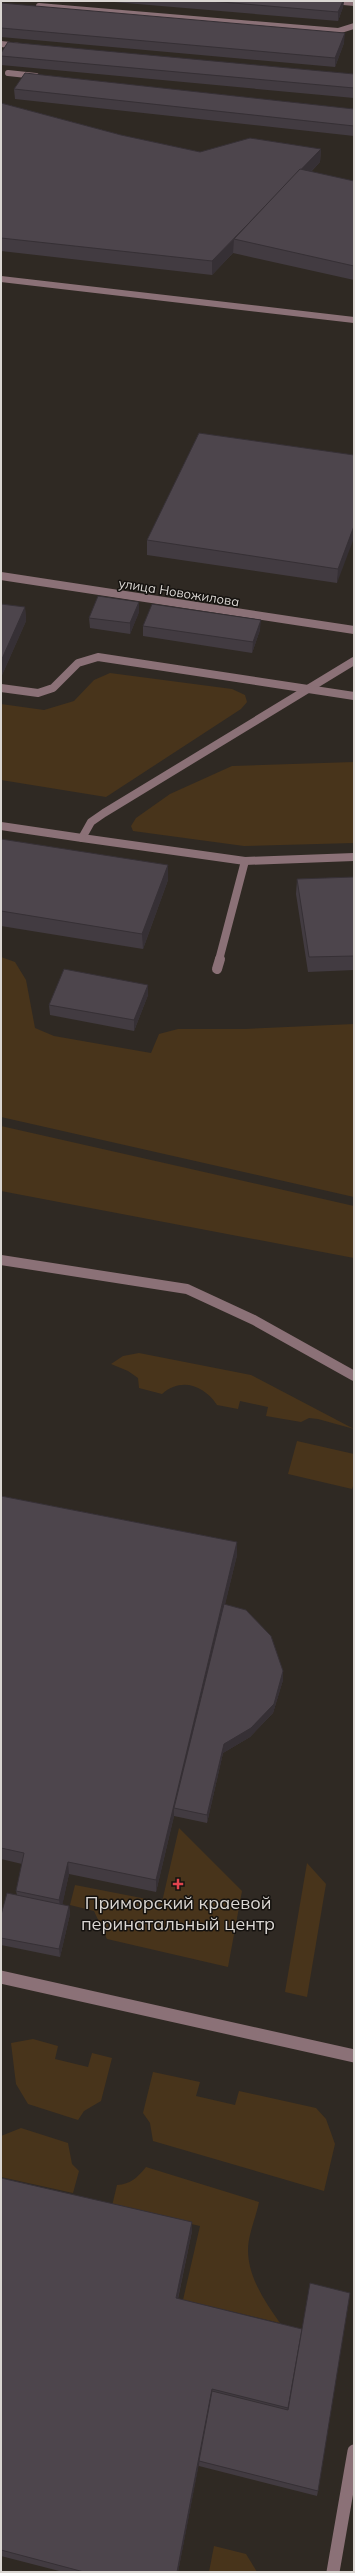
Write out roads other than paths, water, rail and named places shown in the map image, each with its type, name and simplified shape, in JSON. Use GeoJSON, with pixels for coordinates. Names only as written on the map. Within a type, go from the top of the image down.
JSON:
{"type":"FeatureCollection","features":[{"type":"Feature","properties":{"kind":"lane"},"geometry":{"type":"LineString","coordinates":[[333,1],[354,3]]}},
{"type":"Feature","properties":{"kind":"lane"},"geometry":{"type":"LineString","coordinates":[[31,6],[338,31],[354,26]]}},
{"type":"Feature","properties":{"kind":"lane"},"geometry":{"type":"LineString","coordinates":[[1,44],[24,46]]}},
{"type":"Feature","properties":{"kind":"lane"},"geometry":{"type":"LineString","coordinates":[[8,73],[39,77]]}},
{"type":"Feature","properties":{"kind":"lane"},"geometry":{"type":"LineString","coordinates":[[1,279],[354,320]]}},
{"type":"Feature","properties":{"kind":"lane","name":"улица Новожилова"},"geometry":{"type":"LineString","coordinates":[[1,576],[354,630]]}},
{"type":"Feature","properties":{"kind":"lane"},"geometry":{"type":"LineString","coordinates":[[1,688],[38,693],[53,688],[78,663],[98,657],[354,696]]}},
{"type":"Feature","properties":{"kind":"lane"},"geometry":{"type":"LineString","coordinates":[[82,838],[91,822],[104,813],[354,661]]}},
{"type":"Feature","properties":{"kind":"lane"},"geometry":{"type":"LineString","coordinates":[[1,826],[245,861],[354,857]]}},
{"type":"Feature","properties":{"kind":"lane"},"geometry":{"type":"LineString","coordinates":[[217,969],[245,861]]}},
{"type":"Feature","properties":{"kind":"lane"},"geometry":{"type":"LineString","coordinates":[[1,1260],[187,1289],[254,1320],[354,1376]]}},
{"type":"Feature","properties":{"kind":"lane"},"geometry":{"type":"LineString","coordinates":[[1,1977],[354,2056]]}},
{"type":"Feature","properties":{"kind":"lane"},"geometry":{"type":"LineString","coordinates":[[333,2572],[354,2451]]}},
{"type":"Feature","properties":{"kind":"place","name":"Приморский краевой перинатальный центр"},"geometry":{"type":"Point","coordinates":[178,1884]}}]}
